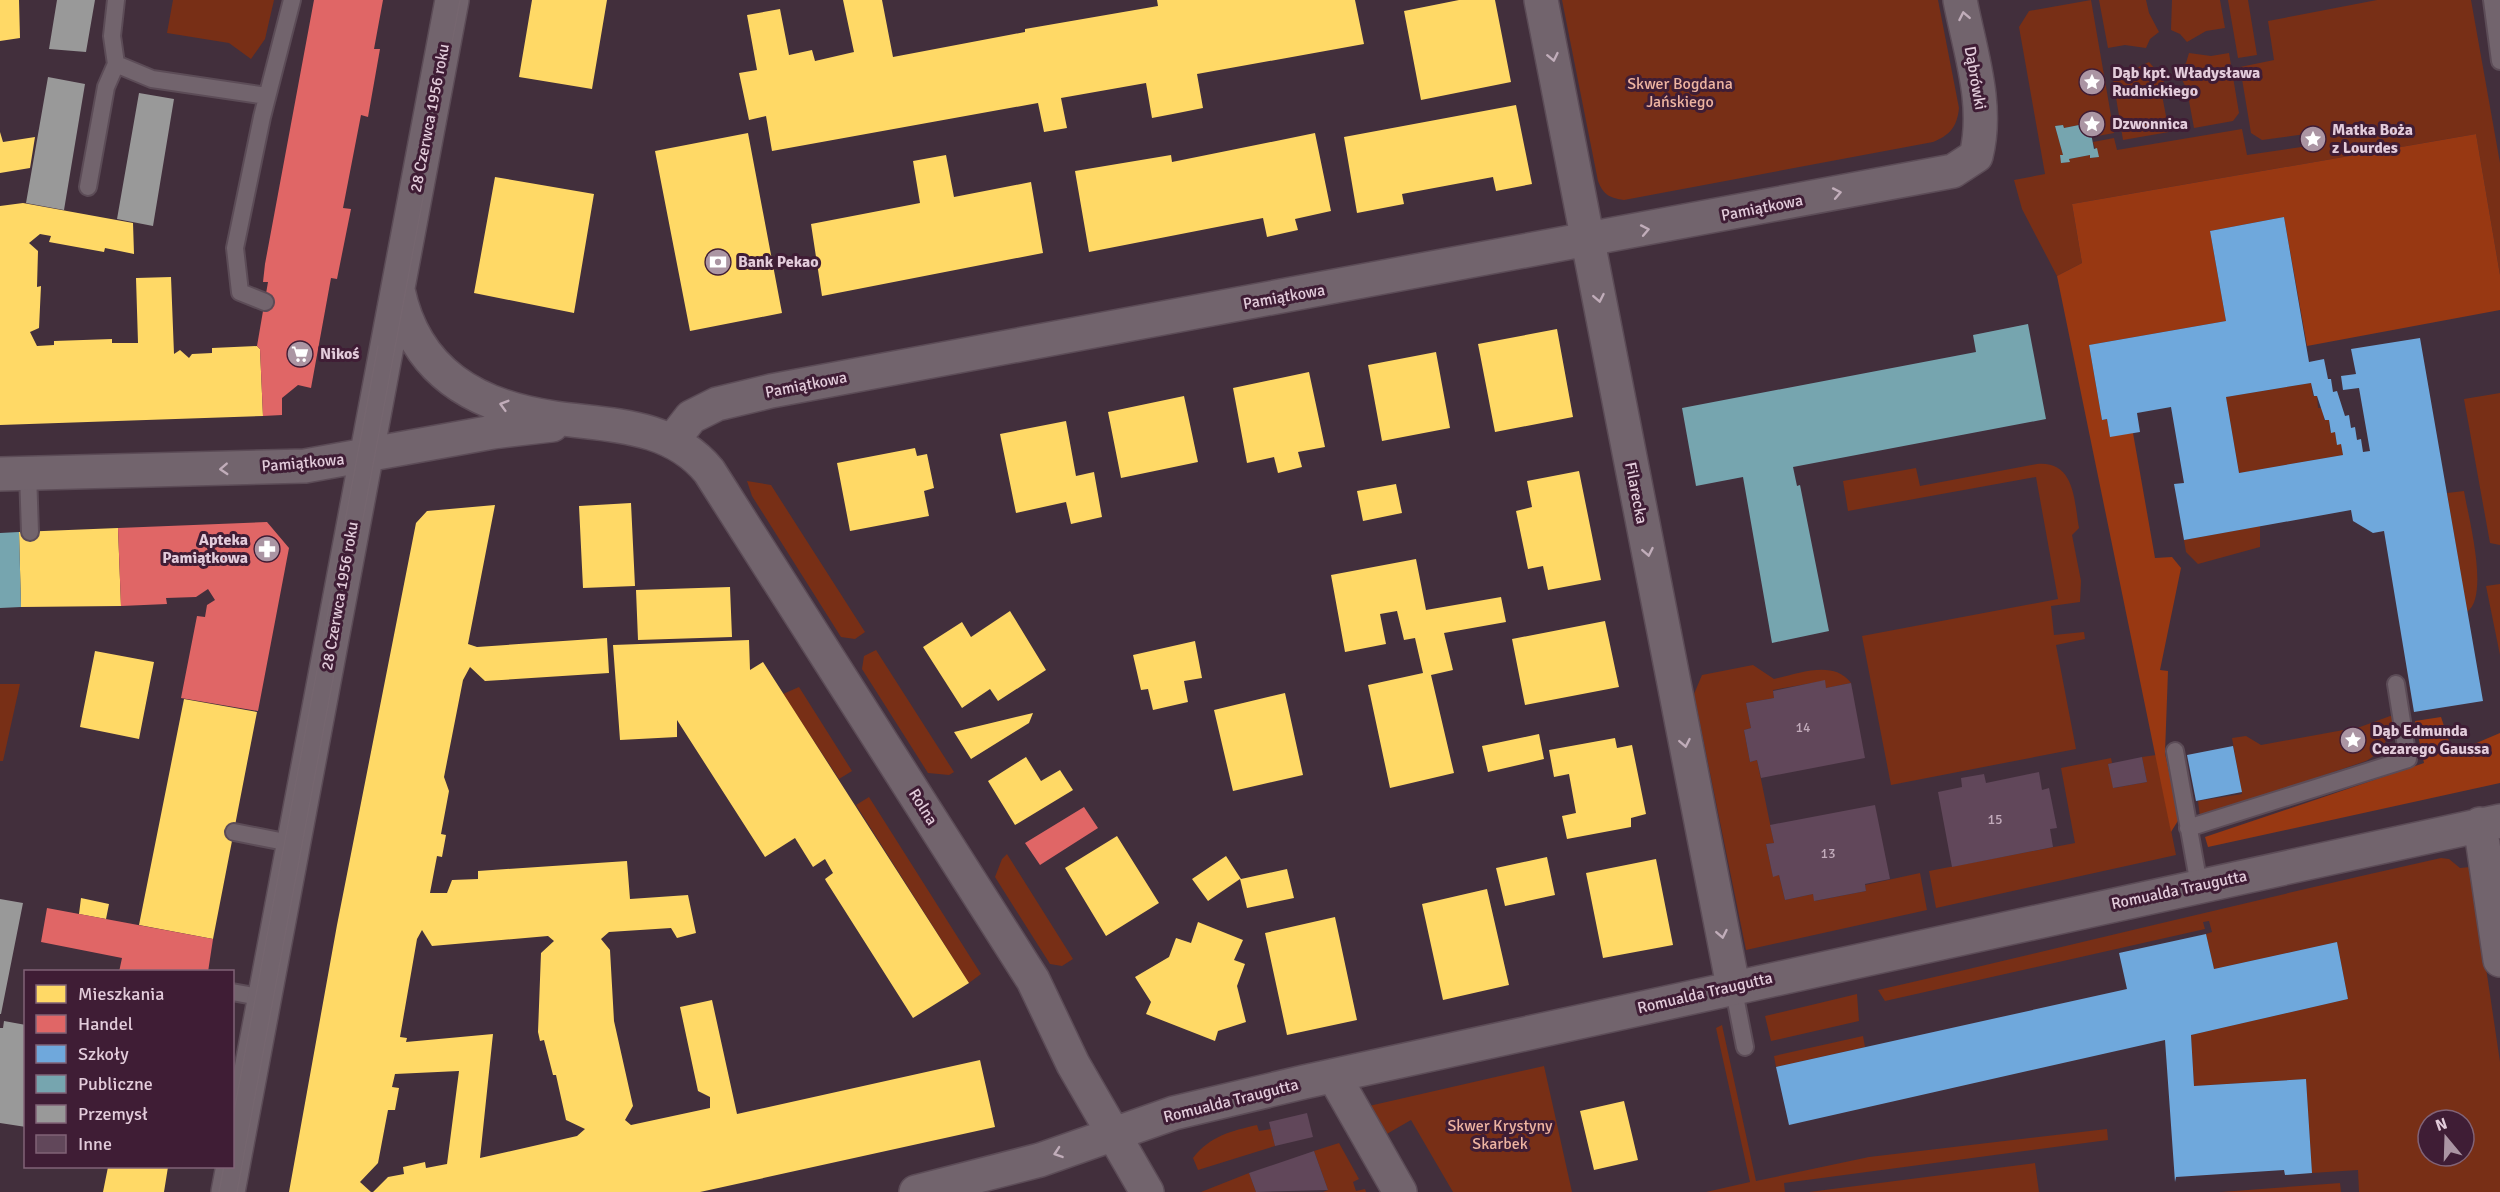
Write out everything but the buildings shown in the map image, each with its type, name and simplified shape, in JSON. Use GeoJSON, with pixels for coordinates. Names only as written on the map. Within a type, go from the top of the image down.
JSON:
{"type":"FeatureCollection","features":[{"type":"Feature","properties":{"kind":"street","name":"28 Czerwca 1956 roku"},"geometry":{"type":"LineString","coordinates":[[234,1161],[452,0]]}},
{"type":"Feature","properties":{"kind":"street","name":"Filarecka"},"geometry":{"type":"LineString","coordinates":[[1541,0],[1733,987]]}},
{"type":"Feature","properties":{"kind":"street","name":"Dąbrówki"},"geometry":{"type":"LineString","coordinates":[[1960,0],[1981,106],[1982,135],[1977,156]]}},
{"type":"Feature","properties":{"kind":"street","name":"Pamiątkowa"},"geometry":{"type":"LineString","coordinates":[[398,290],[405,320],[420,348],[441,371],[468,390],[495,403],[524,411],[634,427],[673,440],[691,417],[717,404],[771,391],[1588,241],[1953,171],[1977,156]]}},
{"type":"Feature","properties":{"kind":"street","name":"Pamiątkowa"},"geometry":{"type":"LineString","coordinates":[[14,473],[305,466],[494,432],[550,425],[602,423]]}},
{"type":"Feature","properties":{"kind":"street","name":"Rolna"},"geometry":{"type":"LineString","coordinates":[[673,440],[697,456],[709,471],[1033,980],[1073,1065],[1147,1192]]}},
{"type":"Feature","properties":{"kind":"street","name":"Romualda Traugutta"},"geometry":{"type":"LineString","coordinates":[[916,1192],[961,1187],[1174,1113],[1733,987],[2490,822]]}},
{"type":"Feature","properties":{"kind":"street"},"geometry":{"type":"LineString","coordinates":[[2490,822],[2500,960]]}},
{"type":"Feature","properties":{"kind":"street"},"geometry":{"type":"LineString","coordinates":[[1334,1076],[1400,1192]]}},
{"type":"Feature","properties":{"kind":"street","name":"28 Czerwca 1956 roku"},"geometry":{"type":"LineString","coordinates":[[228,1192],[233,1168]]}},
{"type":"Feature","properties":{"kind":"lane"},"geometry":{"type":"LineString","coordinates":[[88,187],[106,87],[116,64],[111,36],[116,0]]}},
{"type":"Feature","properties":{"kind":"lane"},"geometry":{"type":"LineString","coordinates":[[265,302],[240,292],[235,248],[267,96],[292,0]]}},
{"type":"Feature","properties":{"kind":"lane"},"geometry":{"type":"LineString","coordinates":[[2492,0],[2500,61]]}},
{"type":"Feature","properties":{"kind":"lane"},"geometry":{"type":"LineString","coordinates":[[116,64],[152,79],[267,96]]}},
{"type":"Feature","properties":{"kind":"lane"},"geometry":{"type":"LineString","coordinates":[[14,473],[30,532]]}},
{"type":"Feature","properties":{"kind":"lane"},"geometry":{"type":"LineString","coordinates":[[2188,828],[2408,759],[2396,684]]}},
{"type":"Feature","properties":{"kind":"lane"},"geometry":{"type":"LineString","coordinates":[[2175,751],[2199,885]]}},
{"type":"Feature","properties":{"kind":"lane"},"geometry":{"type":"LineString","coordinates":[[234,832],[295,844]]}},
{"type":"Feature","properties":{"kind":"lane"},"geometry":{"type":"LineString","coordinates":[[1733,987],[1745,1047]]}},
{"type":"Feature","properties":{"kind":"lane"},"geometry":{"type":"LineString","coordinates":[[234,992],[265,998]]}},
{"type":"Feature","properties":{"kind":"green space"},"geometry":{"type":"Polygon","coordinates":[[[173,0],[274,0],[265,39],[251,59],[229,43],[167,33],[173,0]]]}},
{"type":"Feature","properties":{"kind":"green space","name":"Skwer Bogdana Jańskiego"},"geometry":{"type":"Polygon","coordinates":[[[1562,0],[1938,0],[1959,108],[1956,120],[1952,130],[1933,142],[1624,200],[1614,198],[1604,192],[1598,181],[1562,0]]]}},
{"type":"Feature","properties":{"kind":"green space"},"geometry":{"type":"Polygon","coordinates":[[[2091,0],[2114,133],[2092,137],[2092,120],[2064,128],[2063,125],[2055,126],[2063,155],[2060,156],[2062,163],[2069,162],[2069,159],[2090,155],[2091,158],[2098,157],[2093,142],[2114,138],[2117,150],[2242,129],[2247,155],[2315,145],[2318,139],[2313,133],[2262,140],[2251,133],[2240,67],[2274,60],[2268,21],[2377,0],[2471,0],[2500,163],[2500,275],[2476,134],[2072,204],[2082,263],[2057,276],[2022,209],[2014,180],[2045,174],[2019,27],[2029,11],[2091,0]]]}},
{"type":"Feature","properties":{"kind":"green space"},"geometry":{"type":"Polygon","coordinates":[[[2099,0],[2146,0],[2149,13],[2159,32],[2150,39],[2146,48],[2125,45],[2108,48],[2099,0]]]}},
{"type":"Feature","properties":{"kind":"green space"},"geometry":{"type":"Polygon","coordinates":[[[2172,0],[2220,0],[2225,28],[2206,31],[2187,42],[2180,34],[2171,30],[2172,0]]]}},
{"type":"Feature","properties":{"kind":"green space"},"geometry":{"type":"Polygon","coordinates":[[[2228,0],[2248,0],[2257,55],[2238,58],[2228,0]]]}},
{"type":"Feature","properties":{"kind":"green space"},"geometry":{"type":"Polygon","coordinates":[[[2189,53],[2211,56],[2229,53],[2239,113],[2233,121],[2194,128],[2187,90],[2178,71],[2186,63],[2189,53]]]}},
{"type":"Feature","properties":{"kind":"green space"},"geometry":{"type":"Polygon","coordinates":[[[2149,62],[2156,70],[2165,73],[2162,95],[2169,132],[2123,140],[2112,73],[2130,71],[2149,62]]]}},
{"type":"Feature","properties":{"kind":"green space"},"geometry":{"type":"Polygon","coordinates":[[[2311,383],[2313,396],[2317,396],[2318,408],[2323,408],[2324,420],[2329,420],[2330,432],[2335,432],[2337,444],[2341,444],[2343,455],[2239,473],[2226,397],[2311,383]]]}},
{"type":"Feature","properties":{"kind":"green space"},"geometry":{"type":"Polygon","coordinates":[[[2500,393],[2500,545],[2490,543],[2464,399],[2500,393]]]}},
{"type":"Feature","properties":{"kind":"green space"},"geometry":{"type":"Polygon","coordinates":[[[2037,464],[2050,465],[2059,469],[2066,476],[2074,495],[2079,528],[2072,535],[2081,581],[2080,602],[2051,606],[2054,635],[2084,632],[2085,639],[2056,645],[2076,749],[1891,785],[1862,636],[2058,599],[2036,477],[1848,511],[1843,481],[1916,468],[1920,486],[2037,464]]]}},
{"type":"Feature","properties":{"kind":"green space"},"geometry":{"type":"Polygon","coordinates":[[[747,481],[771,485],[865,632],[855,639],[841,637],[752,496],[747,481]]]}},
{"type":"Feature","properties":{"kind":"green space"},"geometry":{"type":"Polygon","coordinates":[[[2464,491],[2473,536],[2477,573],[2474,603],[2467,612],[2447,493],[2464,491]]]}},
{"type":"Feature","properties":{"kind":"green space"},"geometry":{"type":"Polygon","coordinates":[[[2260,526],[2260,547],[2198,564],[2186,552],[2184,540],[2260,526]]]}},
{"type":"Feature","properties":{"kind":"green space"},"geometry":{"type":"Polygon","coordinates":[[[2500,584],[2500,655],[2486,586],[2500,584]]]}},
{"type":"Feature","properties":{"kind":"green space"},"geometry":{"type":"Polygon","coordinates":[[[876,650],[954,772],[949,775],[928,773],[862,669],[864,656],[876,650]]]}},
{"type":"Feature","properties":{"kind":"green space"},"geometry":{"type":"Polygon","coordinates":[[[1753,665],[1774,679],[1825,670],[1844,676],[1851,683],[1826,688],[1824,681],[1773,690],[1774,698],[1746,703],[1751,728],[1744,730],[1750,762],[1757,760],[1774,843],[1766,844],[1773,876],[1779,875],[1785,900],[1813,894],[1815,901],[1866,891],[1865,885],[1920,873],[1927,910],[1746,950],[1694,694],[1702,675],[1753,665]]]}},
{"type":"Feature","properties":{"kind":"green space"},"geometry":{"type":"Polygon","coordinates":[[[0,684],[20,684],[3,761],[0,761],[0,684]]]}},
{"type":"Feature","properties":{"kind":"green space"},"geometry":{"type":"Polygon","coordinates":[[[799,687],[852,771],[839,779],[783,694],[799,687]]]}},
{"type":"Feature","properties":{"kind":"green space"},"geometry":{"type":"Polygon","coordinates":[[[2393,715],[2386,742],[2366,761],[2200,817],[2198,801],[2242,794],[2232,738],[2246,736],[2261,745],[2360,727],[2393,715]]]}},
{"type":"Feature","properties":{"kind":"green space"},"geometry":{"type":"Polygon","coordinates":[[[2156,755],[2176,855],[1936,908],[1929,871],[2075,843],[2061,768],[2111,758],[2112,763],[2108,764],[2114,788],[2147,782],[2142,757],[2156,755]]]}},
{"type":"Feature","properties":{"kind":"green space"},"geometry":{"type":"Polygon","coordinates":[[[869,797],[981,974],[969,983],[856,805],[869,797]]]}},
{"type":"Feature","properties":{"kind":"green space"},"geometry":{"type":"Polygon","coordinates":[[[1007,854],[1073,959],[1062,966],[1050,964],[995,877],[1002,859],[1007,854]]]}},
{"type":"Feature","properties":{"kind":"green space"},"geometry":{"type":"Polygon","coordinates":[[[2441,858],[2449,859],[2460,868],[2471,867],[2500,1062],[2500,1192],[2359,1192],[2358,1170],[2312,1173],[2306,1079],[2194,1086],[2191,1035],[2348,999],[2337,942],[2214,969],[2206,934],[2212,932],[2209,921],[2203,922],[2205,929],[1885,1001],[1878,990],[2441,858]]]}},
{"type":"Feature","properties":{"kind":"green space"},"geometry":{"type":"Polygon","coordinates":[[[1857,994],[1859,1021],[1771,1041],[1765,1016],[1857,994]]]}},
{"type":"Feature","properties":{"kind":"green space"},"geometry":{"type":"Polygon","coordinates":[[[1722,1025],[1756,1181],[1869,1157],[2107,1129],[2108,1140],[1784,1183],[1785,1192],[1706,1192],[1750,1182],[1716,1028],[1722,1025]]]}},
{"type":"Feature","properties":{"kind":"green space"},"geometry":{"type":"Polygon","coordinates":[[[1863,1036],[1865,1047],[1776,1067],[1774,1056],[1863,1036]]]}},
{"type":"Feature","properties":{"kind":"green space","name":"Skwer Krystyny Skarbek"},"geometry":{"type":"Polygon","coordinates":[[[1544,1066],[1572,1192],[1453,1192],[1411,1120],[1385,1135],[1369,1106],[1544,1066]]]}},
{"type":"Feature","properties":{"kind":"green space"},"geometry":{"type":"Polygon","coordinates":[[[1257,1125],[1259,1131],[1271,1129],[1275,1146],[1198,1170],[1193,1158],[1207,1144],[1230,1132],[1257,1125]]]}},
{"type":"Feature","properties":{"kind":"green space"},"geometry":{"type":"Polygon","coordinates":[[[1339,1143],[1359,1179],[1353,1182],[1356,1191],[1365,1189],[1366,1192],[1323,1192],[1328,1190],[1314,1151],[1339,1143]]]}},
{"type":"Feature","properties":{"kind":"green space"},"geometry":{"type":"Polygon","coordinates":[[[2035,1163],[2039,1192],[1809,1192],[2035,1163]]]}},
{"type":"Feature","properties":{"kind":"green space"},"geometry":{"type":"Polygon","coordinates":[[[1249,1173],[1256,1192],[1201,1192],[1249,1173]]]}},
{"type":"Feature","properties":{"kind":"green space"},"geometry":{"type":"Polygon","coordinates":[[[2340,1183],[2341,1192],[2221,1192],[2340,1183]]]}},
{"type":"Feature","properties":{"kind":"shaded area"},"geometry":{"type":"Polygon","coordinates":[[[2476,134],[2500,275],[2500,310],[2307,346],[2284,217],[2210,231],[2226,321],[2089,345],[2102,420],[2107,419],[2110,436],[2133,433],[2155,558],[2172,557],[2181,568],[2160,670],[2168,671],[2165,753],[2179,819],[2171,832],[2057,276],[2082,263],[2072,204],[2476,134]]]}},
{"type":"Feature","properties":{"kind":"shaded area"},"geometry":{"type":"Polygon","coordinates":[[[2441,717],[2453,753],[2500,733],[2500,783],[2208,847],[2205,837],[2424,763],[2415,721],[2441,717]]]}},
{"type":"Feature","properties":{"kind":"tram line"},"geometry":{"type":"LineString","coordinates":[[237,1192],[460,0]]}},
{"type":"Feature","properties":{"kind":"tram line"},"geometry":{"type":"LineString","coordinates":[[234,1111],[378,346]]}},
{"type":"Feature","properties":{"kind":"tram line"},"geometry":{"type":"LineString","coordinates":[[219,1192],[224,1168]]}},
{"type":"Feature","properties":{"kind":"place","name":"Dąb kpt. Władysława Rudnickiego"},"geometry":{"type":"Point","coordinates":[2092,82]}},
{"type":"Feature","properties":{"kind":"place","name":"Dzwonnica"},"geometry":{"type":"Point","coordinates":[2092,124]}},
{"type":"Feature","properties":{"kind":"place","name":"Matka Boża z Lourdes"},"geometry":{"type":"Point","coordinates":[2313,139]}},
{"type":"Feature","properties":{"kind":"place","name":"Bank Pekao"},"geometry":{"type":"Point","coordinates":[718,262]}},
{"type":"Feature","properties":{"kind":"place","name":"Nikoś"},"geometry":{"type":"Point","coordinates":[300,354]}},
{"type":"Feature","properties":{"kind":"place","name":"Apteka Pamiątkowa"},"geometry":{"type":"Point","coordinates":[267,549]}},
{"type":"Feature","properties":{"kind":"place","name":"Dąb Edmunda Cezarego Gaussa"},"geometry":{"type":"Point","coordinates":[2353,740]}}]}
